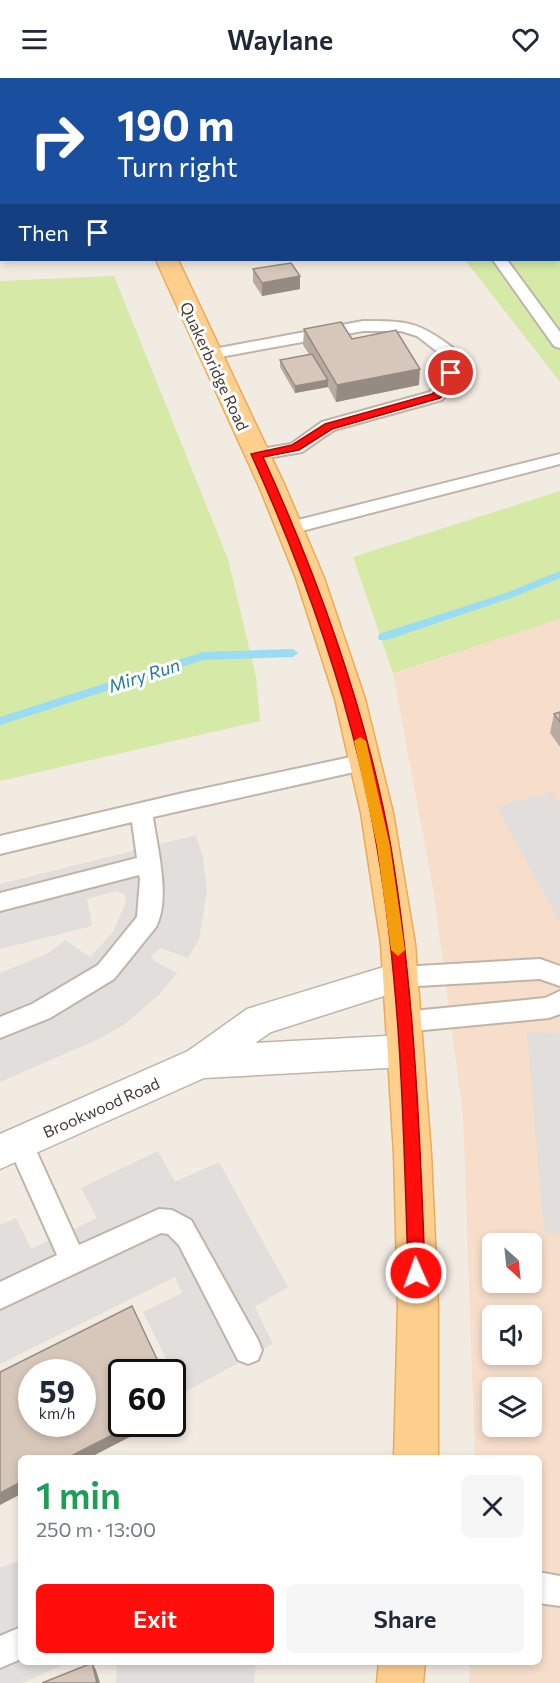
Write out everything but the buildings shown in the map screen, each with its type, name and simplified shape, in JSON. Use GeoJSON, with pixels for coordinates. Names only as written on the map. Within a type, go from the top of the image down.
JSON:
{"type":"FeatureCollection","features":[{"type":"Feature","properties":{"kind":"main road","name":"Quakerbridge Road"},"geometry":{"type":"LineString","coordinates":[[167,261],[290,528],[327,625],[365,762],[384,846],[396,932],[412,1126],[417,1294],[416,1455]]}},
{"type":"Feature","properties":{"kind":"main road"},"geometry":{"type":"LineString","coordinates":[[400,1683],[402,1665]]}},
{"type":"Feature","properties":{"kind":"street","name":"Brookwood Road"},"geometry":{"type":"LineString","coordinates":[[10,1147],[201,1062],[260,1020],[400,977]]}},
{"type":"Feature","properties":{"kind":"street","name":"Brookwood Road"},"geometry":{"type":"LineString","coordinates":[[201,1062],[404,1036]]}},
{"type":"Feature","properties":{"kind":"lane"},"geometry":{"type":"LineString","coordinates":[[501,261],[560,344]]}},
{"type":"Feature","properties":{"kind":"lane"},"geometry":{"type":"LineString","coordinates":[[209,354],[303,335],[363,326],[402,326],[423,333],[447,351],[451,373],[447,386],[436,396],[328,426],[296,447],[256,454]]}},
{"type":"Feature","properties":{"kind":"lane"},"geometry":{"type":"LineString","coordinates":[[290,528],[560,459]]}},
{"type":"Feature","properties":{"kind":"lane"},"geometry":{"type":"LineString","coordinates":[[0,845],[141,811],[365,762]]}},
{"type":"Feature","properties":{"kind":"lane"},"geometry":{"type":"LineString","coordinates":[[0,1028],[41,1011],[105,972],[148,920],[151,879],[141,811]]}},
{"type":"Feature","properties":{"kind":"lane"},"geometry":{"type":"LineString","coordinates":[[0,902],[149,864]]}},
{"type":"Feature","properties":{"kind":"lane"},"geometry":{"type":"LineString","coordinates":[[400,977],[540,969],[560,976]]}},
{"type":"Feature","properties":{"kind":"lane"},"geometry":{"type":"LineString","coordinates":[[404,1036],[549,1008],[560,1001]]}},
{"type":"Feature","properties":{"kind":"lane"},"geometry":{"type":"LineString","coordinates":[[10,1147],[73,1261]]}},
{"type":"Feature","properties":{"kind":"lane"},"geometry":{"type":"LineString","coordinates":[[0,1296],[159,1221],[170,1220],[180,1225],[188,1236],[248,1350]]}},
{"type":"Feature","properties":{"kind":"lane"},"geometry":{"type":"LineString","coordinates":[[542,1588],[560,1591]]}},
{"type":"Feature","properties":{"kind":"lane"},"geometry":{"type":"LineString","coordinates":[[0,1652],[18,1644]]}},
{"type":"Feature","properties":{"kind":"shaded area"},"geometry":{"type":"Polygon","coordinates":[[[560,619],[560,1683],[469,1683],[470,1665],[542,1665],[542,1455],[475,1455],[463,1115],[433,888],[393,673],[560,619]]]}},
{"type":"Feature","properties":{"kind":"shaded area"},"geometry":{"type":"Polygon","coordinates":[[[552,792],[560,805],[560,923],[497,807],[552,792]]]}},
{"type":"Feature","properties":{"kind":"shaded area"},"geometry":{"type":"Polygon","coordinates":[[[196,835],[203,858],[207,892],[199,940],[188,958],[161,948],[151,956],[154,961],[177,973],[158,996],[125,1024],[99,1039],[0,1082],[0,973],[49,953],[65,940],[90,957],[113,932],[126,902],[124,894],[116,891],[87,899],[92,926],[0,949],[0,884],[196,835]]]}},
{"type":"Feature","properties":{"kind":"shaded area"},"geometry":{"type":"Polygon","coordinates":[[[527,1032],[560,1033],[560,1234],[544,1232],[527,1032]]]}},
{"type":"Feature","properties":{"kind":"shaded area"},"geometry":{"type":"Polygon","coordinates":[[[158,1151],[175,1182],[219,1162],[288,1287],[255,1307],[273,1344],[186,1391],[186,1359],[166,1359],[143,1312],[182,1293],[175,1277],[0,1364],[0,1225],[16,1218],[31,1249],[97,1218],[81,1188],[158,1151]]]}},
{"type":"Feature","properties":{"kind":"shaded area"},"geometry":{"type":"Polygon","coordinates":[[[18,1561],[18,1665],[63,1665],[22,1683],[0,1683],[0,1568],[18,1561]]]}},
{"type":"Feature","properties":{"kind":"shaded area"},"geometry":{"type":"Polygon","coordinates":[[[117,1665],[256,1665],[254,1683],[116,1683],[117,1665]]]}},
{"type":"Feature","properties":{"kind":"green space"},"geometry":{"type":"Polygon","coordinates":[[[466,261],[560,261],[560,382],[466,261]]]}},
{"type":"Feature","properties":{"kind":"green space"},"geometry":{"type":"Polygon","coordinates":[[[114,276],[228,559],[256,677],[260,721],[0,781],[0,281],[114,276]]]}},
{"type":"Feature","properties":{"kind":"green space"},"geometry":{"type":"Polygon","coordinates":[[[560,491],[560,619],[393,673],[353,557],[560,491]]]}},
{"type":"Feature","properties":{"kind":"waterway","name":"Miry Run"},"geometry":{"type":"LineString","coordinates":[[383,637],[507,596],[560,574]]}},
{"type":"Feature","properties":{"kind":"waterway","name":"Miry Run"},"geometry":{"type":"LineString","coordinates":[[0,721],[203,656],[293,653]]}},
{"type":"Feature","properties":{"kind":"slow traffic"},"geometry":{"type":"LineString","coordinates":[[360,741],[384,846],[398,950]]}},
{"type":"Feature","properties":{"kind":"route"},"geometry":{"type":"LineString","coordinates":[[416,1273],[412,1126],[396,932],[384,846],[365,762],[327,625],[290,528],[256,454],[296,447],[328,426],[436,396],[447,386],[451,373]]}}]}
